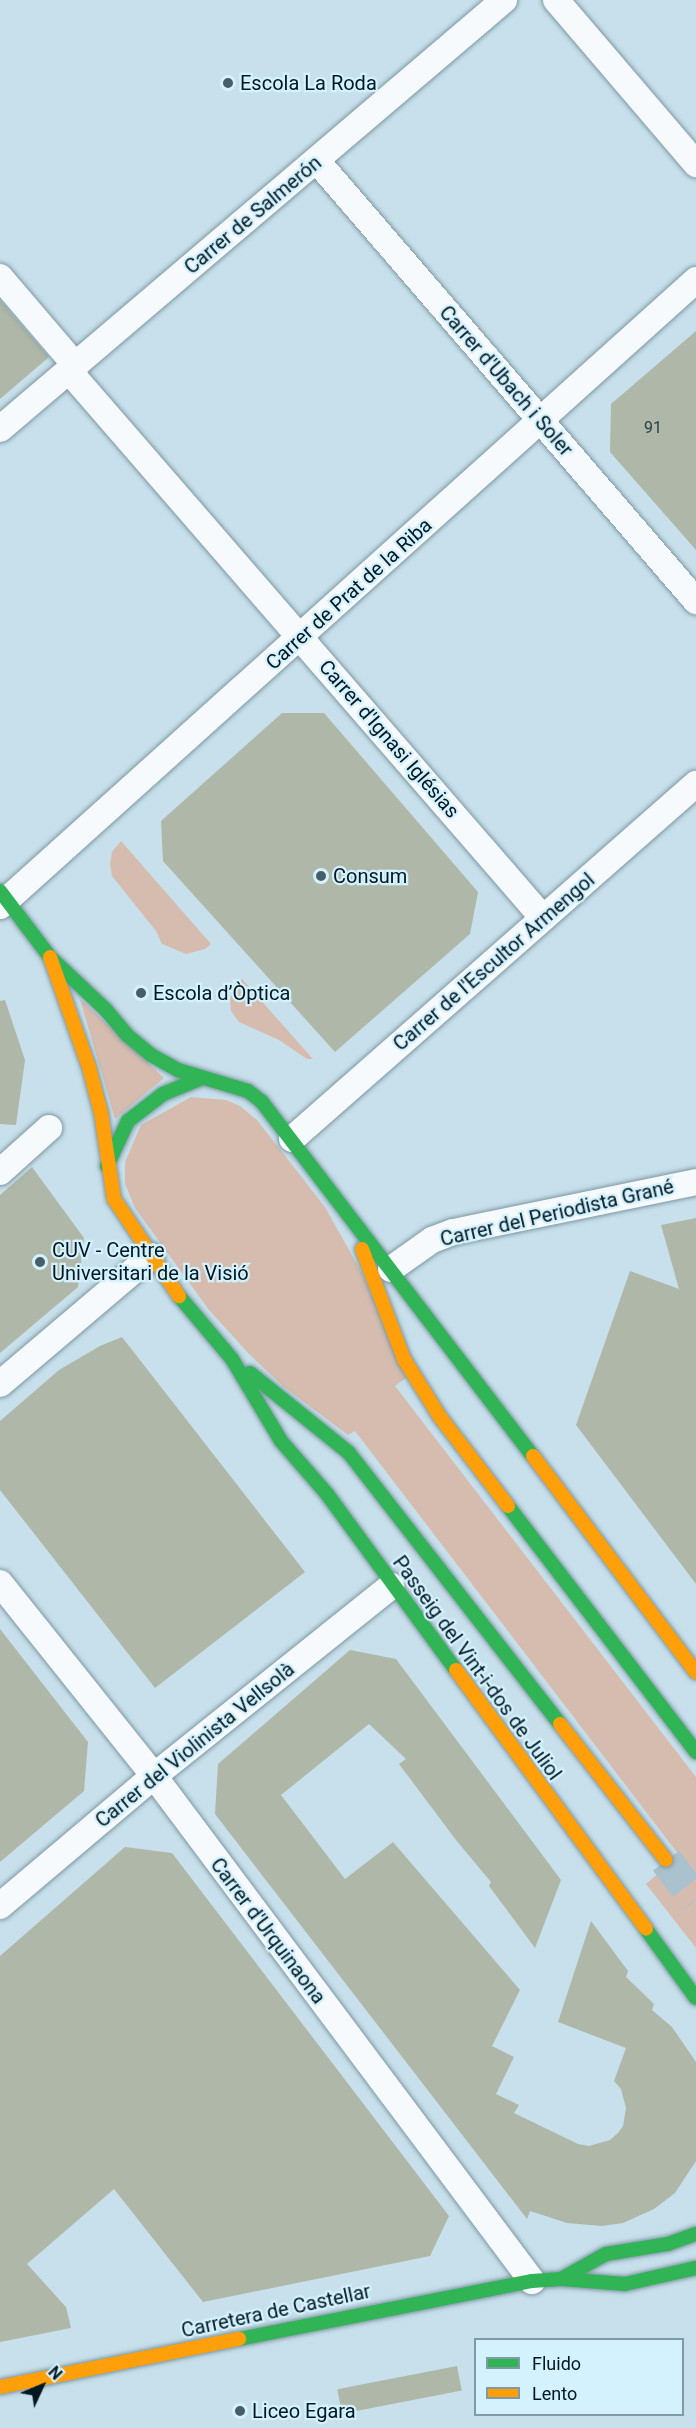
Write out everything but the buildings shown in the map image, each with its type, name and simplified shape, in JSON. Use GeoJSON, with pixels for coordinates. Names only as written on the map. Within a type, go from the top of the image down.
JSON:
{"type":"FeatureCollection","features":[{"type":"Feature","properties":{"kind":"street","name":"Carrer de Salmerón"},"geometry":{"type":"LineString","coordinates":[[0,429],[504,0]]}},
{"type":"Feature","properties":{"kind":"street"},"geometry":{"type":"LineString","coordinates":[[556,0],[696,164]]}},
{"type":"Feature","properties":{"kind":"street","name":"Carrer d'Ubach i Soler"},"geometry":{"type":"LineString","coordinates":[[317,161],[696,601]]}},
{"type":"Feature","properties":{"kind":"street","name":"Carrer d'Ignasi Iglésias"},"geometry":{"type":"LineString","coordinates":[[0,277],[73,368],[301,638],[543,918]]}},
{"type":"Feature","properties":{"kind":"street","name":"Carrer de Prat de la Riba"},"geometry":{"type":"LineString","coordinates":[[2,899],[301,638],[696,280]]}},
{"type":"Feature","properties":{"kind":"street","name":"Carrer de l'Escultor Armengol"},"geometry":{"type":"LineString","coordinates":[[292,1139],[696,784]]}},
{"type":"Feature","properties":{"kind":"street","name":"Passeig del Vint-i-dos de Juliol"},"geometry":{"type":"LineString","coordinates":[[2,899],[50,957],[106,1010],[127,1035],[151,1055],[178,1070],[248,1091],[262,1102],[696,1672]]}},
{"type":"Feature","properties":{"kind":"street","name":"Passeig del Vint-i-dos de Juliol"},"geometry":{"type":"LineString","coordinates":[[50,957],[90,1067],[101,1113],[107,1166],[114,1199],[151,1256],[190,1312],[232,1359],[349,1453],[666,1860]]}},
{"type":"Feature","properties":{"kind":"street"},"geometry":{"type":"LineString","coordinates":[[107,1166],[129,1121],[163,1094],[202,1078]]}},
{"type":"Feature","properties":{"kind":"street"},"geometry":{"type":"LineString","coordinates":[[0,1172],[49,1128]]}},
{"type":"Feature","properties":{"kind":"street","name":"Carrer del Periodista Grané"},"geometry":{"type":"LineString","coordinates":[[391,1269],[432,1240],[453,1232],[696,1182]]}},
{"type":"Feature","properties":{"kind":"street","name":"Passeig del Vint-i-dos de Juliol"},"geometry":{"type":"LineString","coordinates":[[350,1217],[404,1359],[440,1417],[696,1752]]}},
{"type":"Feature","properties":{"kind":"street"},"geometry":{"type":"LineString","coordinates":[[0,1384],[151,1256]]}},
{"type":"Feature","properties":{"kind":"street","name":"Passeig del Vint-i-dos de Juliol"},"geometry":{"type":"LineString","coordinates":[[232,1359],[281,1441],[327,1494],[391,1586],[696,1998]]}},
{"type":"Feature","properties":{"kind":"street","name":"Carrer d'Urquinaona"},"geometry":{"type":"LineString","coordinates":[[0,1583],[154,1776],[532,2281]]}},
{"type":"Feature","properties":{"kind":"street","name":"Carrer del Violinista Vellsolà"},"geometry":{"type":"LineString","coordinates":[[0,1906],[154,1776],[391,1586]]}},
{"type":"Feature","properties":{"kind":"street","name":"Carretera de Castellar"},"geometry":{"type":"LineString","coordinates":[[561,2279],[606,2254],[668,2244],[696,2234]]}},
{"type":"Feature","properties":{"kind":"street","name":"Carretera de Castellar"},"geometry":{"type":"LineString","coordinates":[[0,2387],[532,2281],[561,2279],[625,2284],[696,2268]]}},
{"type":"Feature","properties":{"kind":"shaded area"},"geometry":{"type":"Polygon","coordinates":[[[121,841],[211,944],[205,949],[186,954],[162,944],[156,931],[112,876],[110,864],[112,852],[121,841]]]}},
{"type":"Feature","properties":{"kind":"shaded area"},"geometry":{"type":"Polygon","coordinates":[[[242,979],[313,1059],[307,1059],[279,1040],[239,1022],[231,1011],[230,998],[242,979]]]}},
{"type":"Feature","properties":{"kind":"shaded area"},"geometry":{"type":"Polygon","coordinates":[[[80,999],[164,1078],[115,1119],[80,999]]]}},
{"type":"Feature","properties":{"kind":"shaded area"},"geometry":{"type":"Polygon","coordinates":[[[191,1097],[226,1100],[240,1106],[257,1120],[325,1207],[363,1275],[406,1378],[395,1386],[696,1777],[696,1948],[646,1884],[679,1855],[355,1431],[348,1435],[284,1387],[249,1354],[209,1310],[135,1208],[125,1184],[125,1162],[141,1125],[191,1097]]]}},
{"type":"Feature","properties":{"kind":"tunnel"},"geometry":{"type":"LineString","coordinates":[[666,1860],[696,1900]]}},
{"type":"Feature","properties":{"kind":"traffic: fast"},"geometry":{"type":"LineString","coordinates":[[0,891],[50,957],[106,1010],[127,1035],[151,1055],[178,1070],[248,1091],[262,1102],[533,1456]]}},
{"type":"Feature","properties":{"kind":"traffic: fast"},"geometry":{"type":"LineString","coordinates":[[107,1166],[128,1121],[163,1094],[202,1078]]}},
{"type":"Feature","properties":{"kind":"traffic: fast"},"geometry":{"type":"LineString","coordinates":[[179,1296],[232,1359],[281,1441],[327,1494],[456,1670]]}},
{"type":"Feature","properties":{"kind":"traffic: fast"},"geometry":{"type":"LineString","coordinates":[[250,1373],[349,1453],[560,1724]]}},
{"type":"Feature","properties":{"kind":"traffic: fast"},"geometry":{"type":"LineString","coordinates":[[508,1506],[696,1752]]}},
{"type":"Feature","properties":{"kind":"traffic: fast"},"geometry":{"type":"LineString","coordinates":[[646,1929],[696,1998]]}},
{"type":"Feature","properties":{"kind":"traffic: fast"},"geometry":{"type":"LineString","coordinates":[[561,2279],[606,2254],[668,2244],[696,2234]]}},
{"type":"Feature","properties":{"kind":"traffic: fast"},"geometry":{"type":"LineString","coordinates":[[239,2339],[532,2281],[561,2279],[625,2284],[696,2268]]}},
{"type":"Feature","properties":{"kind":"traffic: slow"},"geometry":{"type":"LineString","coordinates":[[50,957],[89,1067],[101,1113],[114,1199],[179,1296]]}},
{"type":"Feature","properties":{"kind":"traffic: slow"},"geometry":{"type":"LineString","coordinates":[[362,1249],[404,1359],[440,1417],[508,1506]]}},
{"type":"Feature","properties":{"kind":"traffic: slow"},"geometry":{"type":"LineString","coordinates":[[533,1456],[696,1672]]}},
{"type":"Feature","properties":{"kind":"traffic: slow"},"geometry":{"type":"LineString","coordinates":[[456,1670],[646,1929]]}},
{"type":"Feature","properties":{"kind":"traffic: slow"},"geometry":{"type":"LineString","coordinates":[[560,1724],[666,1860]]}},
{"type":"Feature","properties":{"kind":"traffic: slow"},"geometry":{"type":"LineString","coordinates":[[0,2387],[239,2339]]}},
{"type":"Feature","properties":{"kind":"place","name":"Escola La Roda"},"geometry":{"type":"Point","coordinates":[228,83]}},
{"type":"Feature","properties":{"kind":"place","name":"Consum"},"geometry":{"type":"Point","coordinates":[321,876]}},
{"type":"Feature","properties":{"kind":"place","name":"Escola d’Òptica"},"geometry":{"type":"Point","coordinates":[141,993]}},
{"type":"Feature","properties":{"kind":"place","name":"CUV - Centre Universitari de la Visió"},"geometry":{"type":"Point","coordinates":[40,1262]}},
{"type":"Feature","properties":{"kind":"place","name":"Liceo Egara"},"geometry":{"type":"Point","coordinates":[240,2411]}}]}
